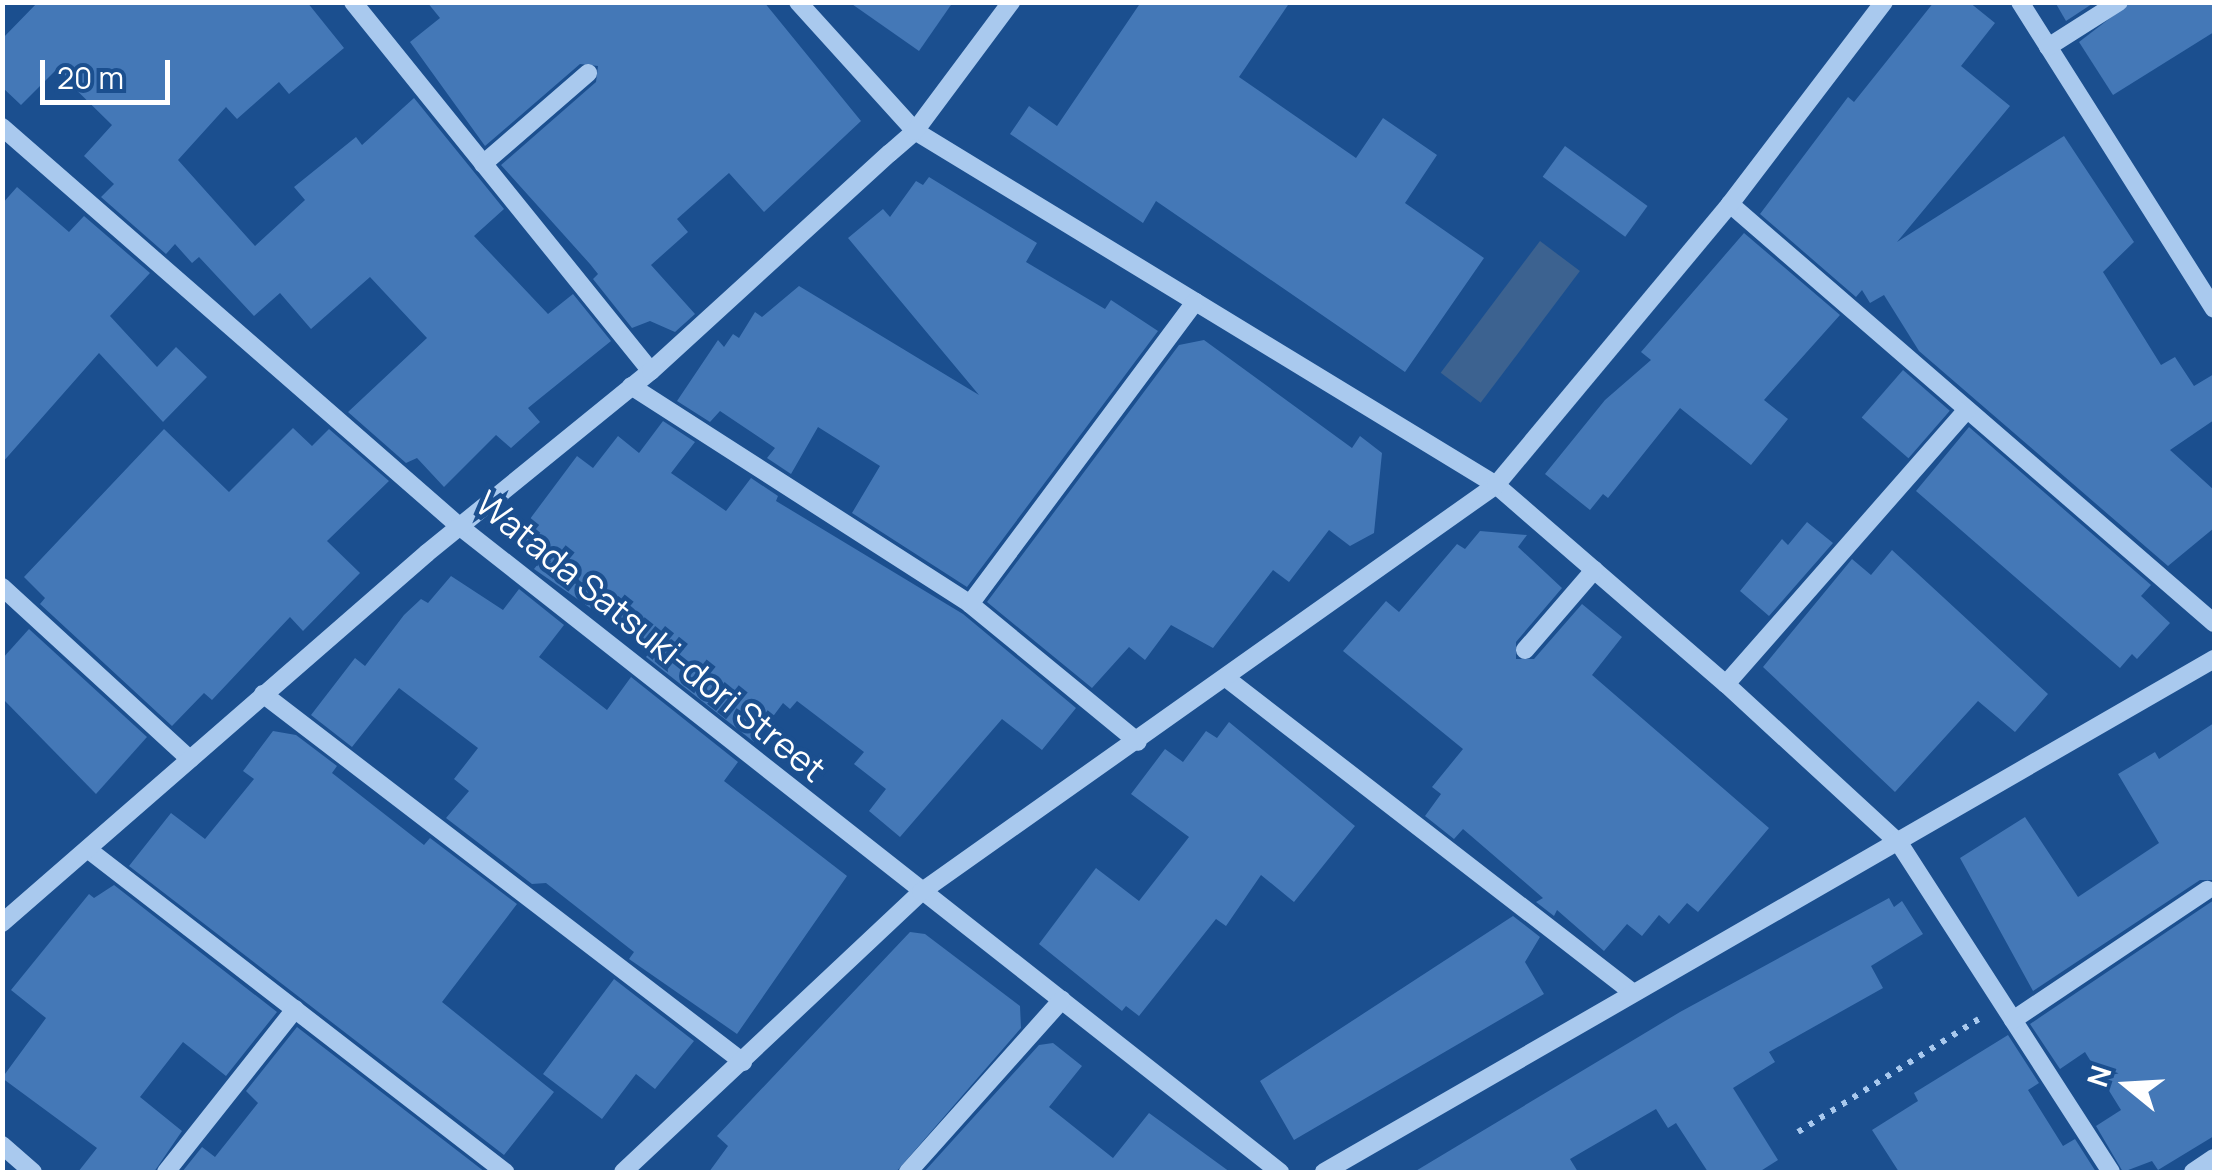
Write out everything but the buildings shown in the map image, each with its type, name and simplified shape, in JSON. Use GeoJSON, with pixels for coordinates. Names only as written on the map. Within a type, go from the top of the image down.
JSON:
{"type":"FeatureCollection","features":[{"type":"Feature","properties":{"kind":"street"},"geometry":{"type":"LineString","coordinates":[[353,2],[651,372]]}},
{"type":"Feature","properties":{"kind":"street"},"geometry":{"type":"LineString","coordinates":[[798,2],[915,130],[1496,485],[1726,684],[1898,842],[2111,1172]]}},
{"type":"Feature","properties":{"kind":"street"},"geometry":{"type":"LineString","coordinates":[[2,923],[90,851],[263,694],[460,526],[651,372],[915,130],[1010,2]]}},
{"type":"Feature","properties":{"kind":"street"},"geometry":{"type":"LineString","coordinates":[[636,1169],[920,892],[1138,742],[1496,485],[1730,204],[1884,2]]}},
{"type":"Feature","properties":{"kind":"street"},"geometry":{"type":"LineString","coordinates":[[2020,2],[2214,309]]}},
{"type":"Feature","properties":{"kind":"street"},"geometry":{"type":"LineString","coordinates":[[2048,47],[2119,2]]}},
{"type":"Feature","properties":{"kind":"street"},"geometry":{"type":"LineString","coordinates":[[483,164],[588,73]]}},
{"type":"Feature","properties":{"kind":"street","name":"Watada Satsuki-dori Street"},"geometry":{"type":"LineString","coordinates":[[2,126],[460,526],[1280,1172]]}},
{"type":"Feature","properties":{"kind":"street"},"geometry":{"type":"LineString","coordinates":[[1730,204],[2214,623]]}},
{"type":"Feature","properties":{"kind":"street"},"geometry":{"type":"LineString","coordinates":[[970,604],[1195,302]]}},
{"type":"Feature","properties":{"kind":"street"},"geometry":{"type":"LineString","coordinates":[[632,386],[970,604],[1138,742]]}},
{"type":"Feature","properties":{"kind":"street"},"geometry":{"type":"LineString","coordinates":[[1726,684],[1967,410]]}},
{"type":"Feature","properties":{"kind":"street"},"geometry":{"type":"LineString","coordinates":[[1524,650],[1594,570]]}},
{"type":"Feature","properties":{"kind":"street"},"geometry":{"type":"LineString","coordinates":[[2,587],[190,759]]}},
{"type":"Feature","properties":{"kind":"street"},"geometry":{"type":"LineString","coordinates":[[1324,1172],[2214,659]]}},
{"type":"Feature","properties":{"kind":"street"},"geometry":{"type":"LineString","coordinates":[[1226,678],[1632,992]]}},
{"type":"Feature","properties":{"kind":"street"},"geometry":{"type":"LineString","coordinates":[[263,694],[743,1062]]}},
{"type":"Feature","properties":{"kind":"street"},"geometry":{"type":"LineString","coordinates":[[90,851],[505,1172]]}},
{"type":"Feature","properties":{"kind":"street"},"geometry":{"type":"LineString","coordinates":[[2008,1012],[2207,890]]}},
{"type":"Feature","properties":{"kind":"street"},"geometry":{"type":"LineString","coordinates":[[908,1172],[1062,1000]]}},
{"type":"Feature","properties":{"kind":"street"},"geometry":{"type":"LineString","coordinates":[[166,1172],[295,1010]]}},
{"type":"Feature","properties":{"kind":"street"},"geometry":{"type":"LineString","coordinates":[[2,1145],[32,1172]]}},
{"type":"Feature","properties":{"kind":"street"},"geometry":{"type":"LineString","coordinates":[[2193,1172],[2214,1158]]}},
{"type":"Feature","properties":{"kind":"path"},"geometry":{"type":"LineString","coordinates":[[1798,1132],[2008,1012]]}},
{"type":"Feature","properties":{"kind":"water"},"geometry":{"type":"Polygon","coordinates":[[[1540,241],[1580,271],[1481,403],[1441,373],[1540,241]]]}}]}
